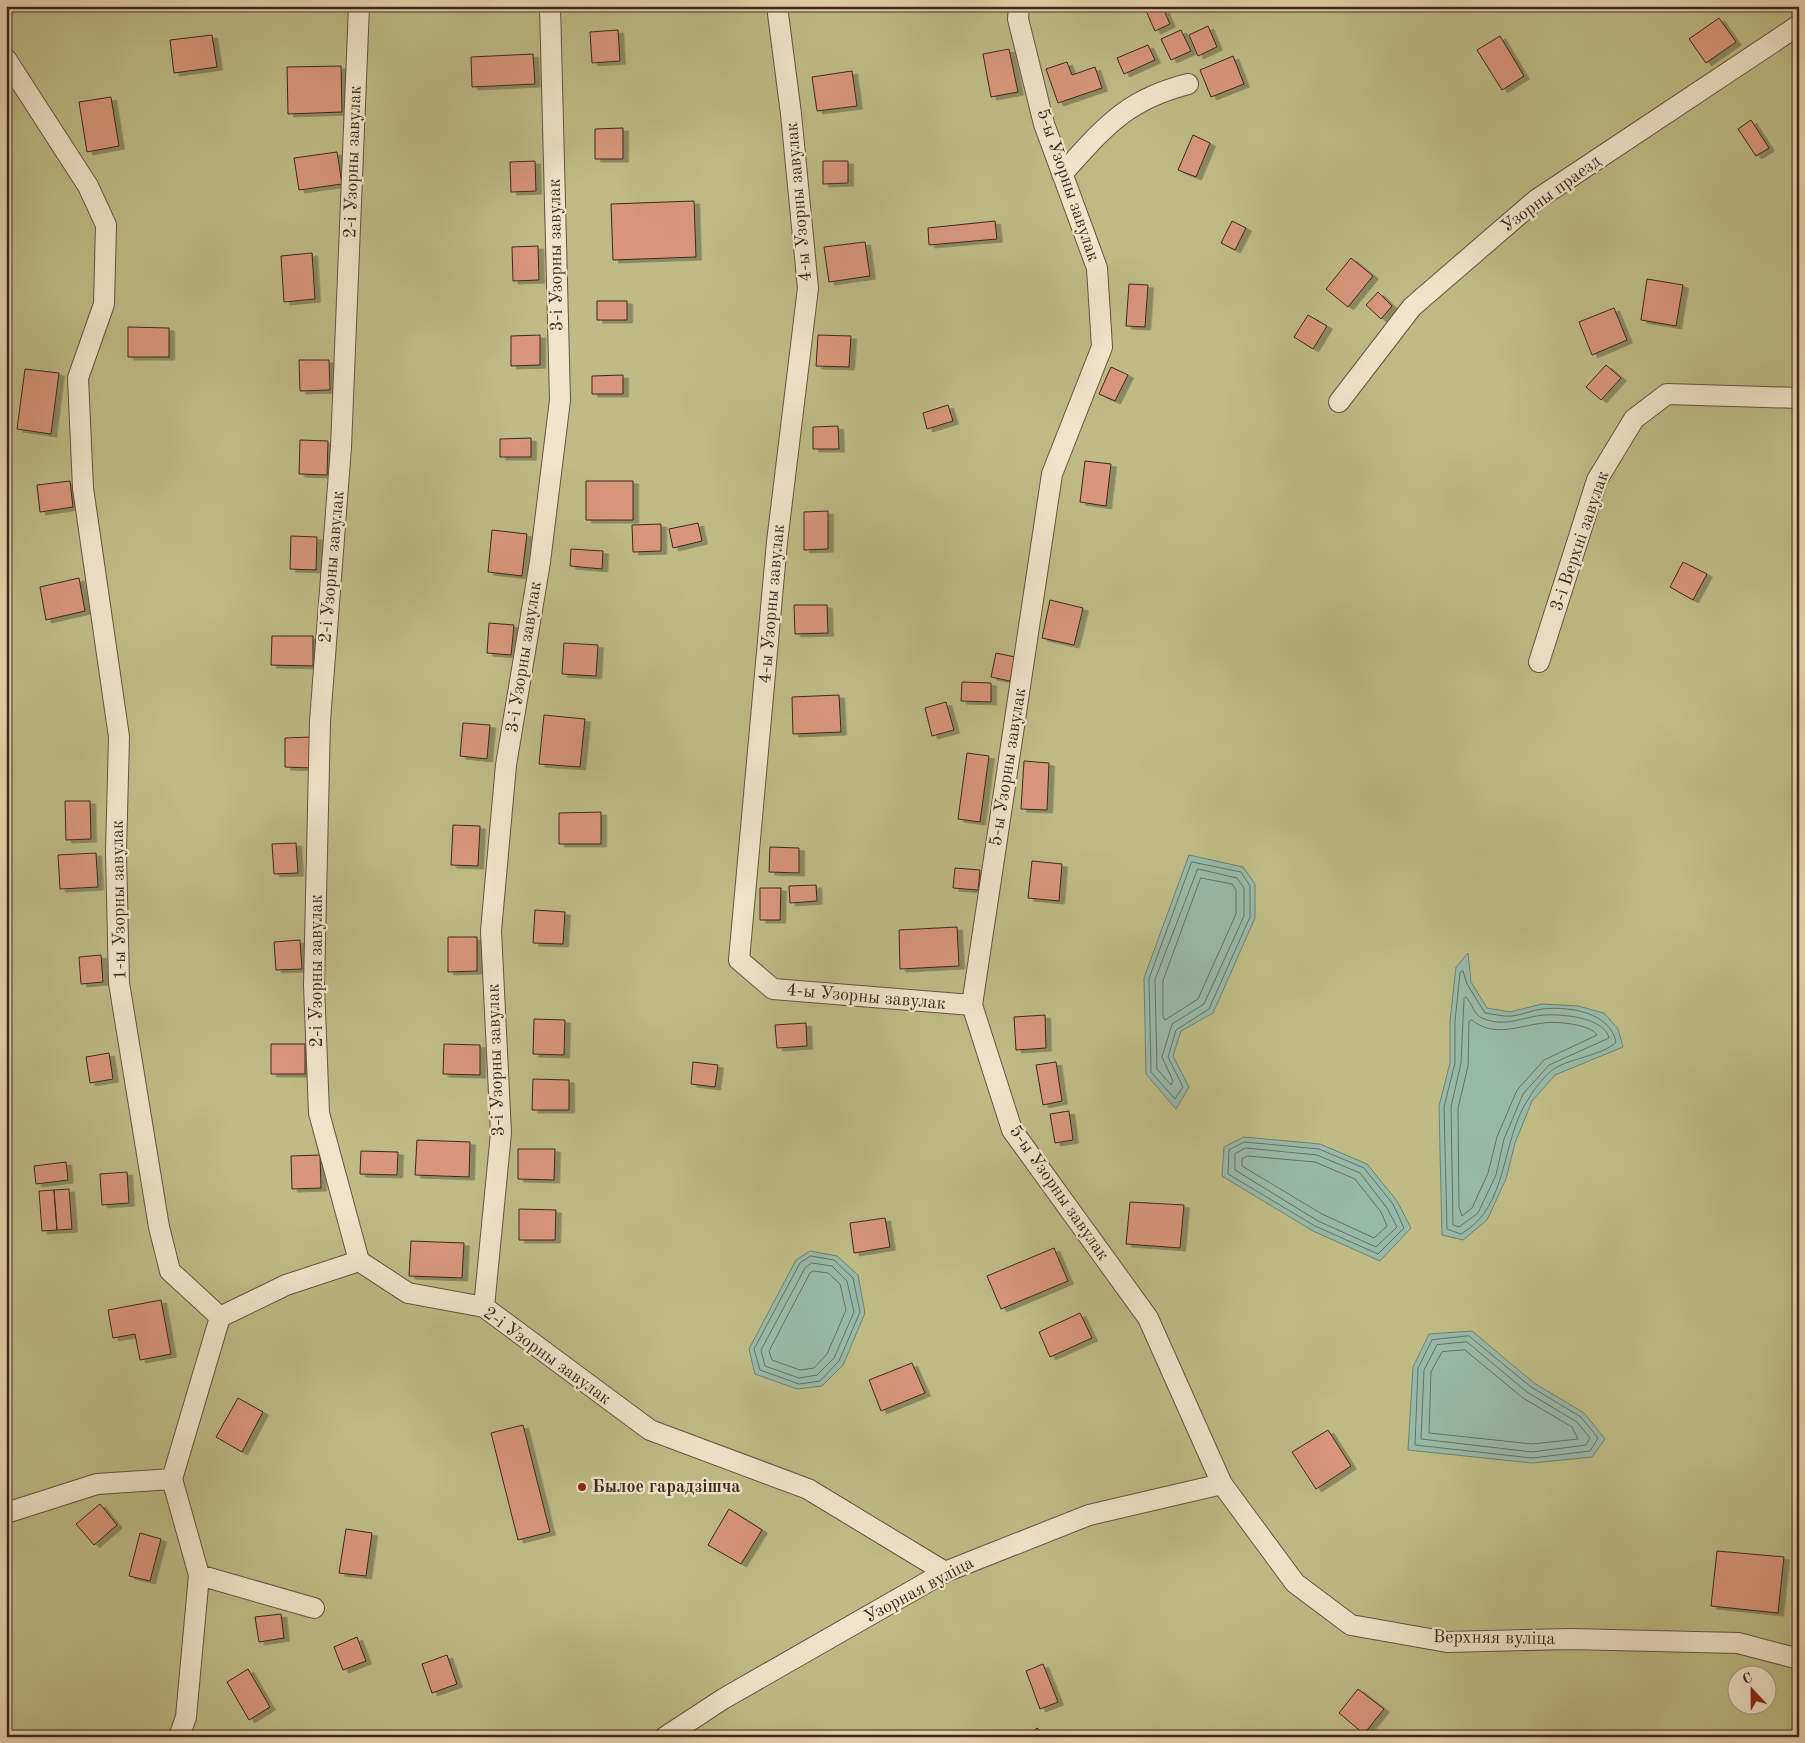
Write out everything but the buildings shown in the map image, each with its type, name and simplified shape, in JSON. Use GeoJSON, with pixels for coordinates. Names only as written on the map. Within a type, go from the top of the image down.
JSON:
{"type":"FeatureCollection","features":[{"type":"Feature","properties":{"kind":"lane","name":"2-і Узорны завулак"},"geometry":{"type":"LineString","coordinates":[[359,6],[341,447],[320,721],[314,985],[319,1113],[359,1260],[408,1293],[484,1307],[650,1430],[808,1489],[945,1572]]}},
{"type":"Feature","properties":{"kind":"lane","name":"3-і Узорны завулак"},"geometry":{"type":"LineString","coordinates":[[484,1307],[500,1134],[491,931],[506,765],[540,562],[560,400],[550,6]]}},
{"type":"Feature","properties":{"kind":"lane","name":"4-ы Узорны завулак"},"geometry":{"type":"LineString","coordinates":[[777,6],[791,114],[808,288],[777,542],[739,960],[773,989],[972,1005]]}},
{"type":"Feature","properties":{"kind":"lane","name":"5-ы Узорны завулак"},"geometry":{"type":"LineString","coordinates":[[1020,6],[1018,19],[1044,124],[1097,268],[1102,347],[1052,474],[972,1005],[1012,1130],[1148,1318],[1222,1484]]}},
{"type":"Feature","properties":{"kind":"lane","name":"Узорны праезд"},"geometry":{"type":"LineString","coordinates":[[1338,402],[1412,307],[1536,200],[1799,25]]}},
{"type":"Feature","properties":{"kind":"lane","name":"1-ы Узорны завулак"},"geometry":{"type":"LineString","coordinates":[[6,59],[88,186],[106,225],[104,304],[78,378],[83,488],[119,737],[116,852],[119,984],[159,1227],[170,1271],[220,1317]]}},
{"type":"Feature","properties":{"kind":"lane"},"geometry":{"type":"LineString","coordinates":[[1062,174],[1106,125],[1142,99],[1188,84]]}},
{"type":"Feature","properties":{"kind":"lane","name":"3-і Верхні завулак"},"geometry":{"type":"LineString","coordinates":[[1539,662],[1597,480],[1634,420],[1667,394],[1799,398]]}},
{"type":"Feature","properties":{"kind":"lane"},"geometry":{"type":"LineString","coordinates":[[179,1737],[186,1717],[199,1575],[172,1479],[220,1317],[286,1285],[359,1260]]}},
{"type":"Feature","properties":{"kind":"lane"},"geometry":{"type":"LineString","coordinates":[[6,1513],[97,1484],[172,1479]]}},
{"type":"Feature","properties":{"kind":"lane","name":"Узорная вуліца"},"geometry":{"type":"LineString","coordinates":[[665,1737],[723,1699],[945,1572],[1089,1515],[1222,1484]]}},
{"type":"Feature","properties":{"kind":"lane","name":"Верхняя вуліца"},"geometry":{"type":"LineString","coordinates":[[1222,1484],[1295,1583],[1350,1625],[1447,1642],[1570,1639],[1738,1643],[1799,1659]]}},
{"type":"Feature","properties":{"kind":"lane"},"geometry":{"type":"LineString","coordinates":[[199,1575],[314,1608]]}},
{"type":"Feature","properties":{"kind":"shaded area"},"geometry":{"type":"Polygon","coordinates":[[[6,6],[1799,6],[1799,1737],[6,1737],[6,6]]]}},
{"type":"Feature","properties":{"kind":"water"},"geometry":{"type":"Polygon","coordinates":[[[1189,855],[1243,867],[1255,884],[1255,918],[1213,1013],[1181,1031],[1173,1056],[1189,1087],[1176,1109],[1146,1074],[1144,978],[1189,855]]]}},
{"type":"Feature","properties":{"kind":"water"},"geometry":{"type":"Polygon","coordinates":[[[1468,953],[1471,982],[1487,1008],[1510,1012],[1542,1004],[1578,1006],[1604,1013],[1618,1029],[1623,1047],[1555,1075],[1532,1101],[1515,1143],[1506,1179],[1487,1220],[1463,1240],[1442,1235],[1439,1106],[1450,1063],[1450,1021],[1456,967],[1468,953]]]}},
{"type":"Feature","properties":{"kind":"water"},"geometry":{"type":"Polygon","coordinates":[[[1244,1137],[1320,1144],[1367,1164],[1397,1201],[1411,1228],[1380,1261],[1313,1231],[1222,1176],[1224,1147],[1244,1137]]]}},
{"type":"Feature","properties":{"kind":"water"},"geometry":{"type":"Polygon","coordinates":[[[810,1251],[837,1256],[858,1275],[865,1313],[843,1365],[822,1386],[797,1389],[755,1374],[749,1349],[796,1260],[810,1251]]]}},
{"type":"Feature","properties":{"kind":"water"},"geometry":{"type":"Polygon","coordinates":[[[1472,1331],[1534,1383],[1584,1413],[1605,1439],[1592,1457],[1532,1463],[1408,1450],[1413,1367],[1429,1334],[1472,1331]]]}},
{"type":"Feature","properties":{"kind":"place","name":"Былое гарадзішча"},"geometry":{"type":"Point","coordinates":[582,1487]}}]}
